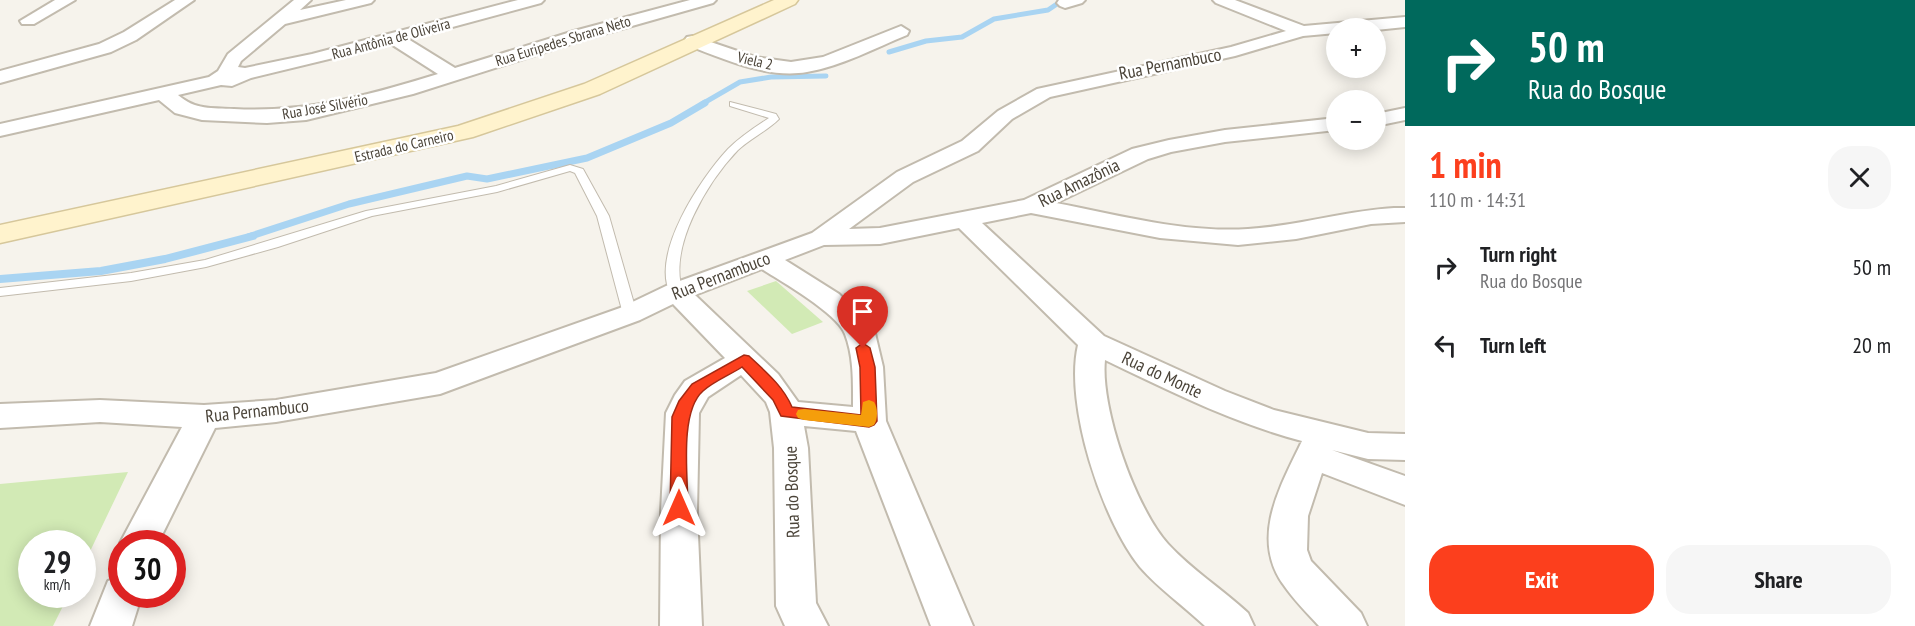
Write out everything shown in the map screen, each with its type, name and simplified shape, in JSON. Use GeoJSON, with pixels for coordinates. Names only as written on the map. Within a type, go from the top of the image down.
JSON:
{"type":"FeatureCollection","features":[{"type":"Feature","properties":{"kind":"street"},"geometry":{"type":"LineString","coordinates":[[28,21],[67,0]]}},
{"type":"Feature","properties":{"kind":"street"},"geometry":{"type":"LineString","coordinates":[[0,77],[81,56],[118,42],[186,0]]}},
{"type":"Feature","properties":{"kind":"street"},"geometry":{"type":"LineString","coordinates":[[0,130],[164,94],[223,76],[234,58],[303,0]]}},
{"type":"Feature","properties":{"kind":"street"},"geometry":{"type":"LineString","coordinates":[[280,20],[366,0]]}},
{"type":"Feature","properties":{"kind":"street","name":"Rua Antônia de Oliveira"},"geometry":{"type":"LineString","coordinates":[[223,76],[238,71],[245,74],[394,39],[532,0]]}},
{"type":"Feature","properties":{"kind":"street","name":"Rua Euripedes Sbrana Neto"},"geometry":{"type":"LineString","coordinates":[[453,75],[591,32],[708,0]]}},
{"type":"Feature","properties":{"kind":"street","name":"Estrada do Carneiro"},"geometry":{"type":"LineString","coordinates":[[0,234],[464,132],[592,89],[693,41],[789,0]]}},
{"type":"Feature","properties":{"kind":"street"},"geometry":{"type":"LineString","coordinates":[[1221,0],[1302,31]]}},
{"type":"Feature","properties":{"kind":"street","name":"Rua Pernambuco"},"geometry":{"type":"LineString","coordinates":[[0,416],[100,411],[204,417],[288,409],[440,383],[630,314],[676,292],[821,238],[905,177],[970,146],[1005,115],[1044,93],[1235,51],[1302,31],[1405,22]]}},
{"type":"Feature","properties":{"kind":"street","name":"Viela 2"},"geometry":{"type":"LineString","coordinates":[[693,41],[750,62],[771,66],[805,67],[902,31]]}},
{"type":"Feature","properties":{"kind":"street"},"geometry":{"type":"LineString","coordinates":[[394,39],[453,75]]}},
{"type":"Feature","properties":{"kind":"street","name":"Rua José Silvério"},"geometry":{"type":"LineString","coordinates":[[164,94],[182,109],[202,114],[267,117],[306,114],[358,103],[453,75]]}},
{"type":"Feature","properties":{"kind":"street"},"geometry":{"type":"LineString","coordinates":[[1386,118],[1405,114]]}},
{"type":"Feature","properties":{"kind":"street","name":"Rua Amazônia"},"geometry":{"type":"LineString","coordinates":[[821,238],[880,236],[1031,206],[1124,161],[1159,149],[1225,136],[1326,125]]}},
{"type":"Feature","properties":{"kind":"street"},"geometry":{"type":"LineString","coordinates":[[1031,206],[1136,228],[1190,235],[1235,237],[1277,234],[1367,218],[1405,215]]}},
{"type":"Feature","properties":{"kind":"street","name":"Rua do Monte"},"geometry":{"type":"LineString","coordinates":[[964,219],[1093,343],[1204,395],[1266,420],[1317,446],[1405,447]]}},
{"type":"Feature","properties":{"kind":"street"},"geometry":{"type":"LineString","coordinates":[[764,259],[829,300],[859,328],[868,367],[869,421],[952,626]]}},
{"type":"Feature","properties":{"kind":"street","name":"Rua do Bosque"},"geometry":{"type":"LineString","coordinates":[[676,292],[767,382],[780,398],[786,412],[791,448],[796,606],[807,626]]}},
{"type":"Feature","properties":{"kind":"street"},"geometry":{"type":"LineString","coordinates":[[1093,343],[1089,374],[1097,429],[1126,506],[1145,544],[1233,626]]}},
{"type":"Feature","properties":{"kind":"street"},"geometry":{"type":"LineString","coordinates":[[681,626],[678,485],[682,438],[680,417],[686,401],[697,387],[744,360]]}},
{"type":"Feature","properties":{"kind":"street"},"geometry":{"type":"LineString","coordinates":[[786,412],[869,421]]}},
{"type":"Feature","properties":{"kind":"street"},"geometry":{"type":"LineString","coordinates":[[146,530],[204,417]]}},
{"type":"Feature","properties":{"kind":"street"},"geometry":{"type":"LineString","coordinates":[[1346,626],[1294,568],[1287,540],[1289,508],[1317,446],[1405,491]]}},
{"type":"Feature","properties":{"kind":"street"},"geometry":{"type":"LineString","coordinates":[[111,626],[117,608]]}},
{"type":"Feature","properties":{"kind":"lane"},"geometry":{"type":"LineString","coordinates":[[676,292],[672,279],[673,260],[682,233],[698,201],[719,165],[734,148],[774,119],[773,116],[733,104]]}},
{"type":"Feature","properties":{"kind":"lane"},"geometry":{"type":"LineString","coordinates":[[0,292],[131,277],[206,263],[370,213],[497,189],[570,168],[579,171],[603,216],[630,314]]}},
{"type":"Feature","properties":{"kind":"green space"},"geometry":{"type":"Polygon","coordinates":[[[776,281],[823,322],[792,334],[747,291],[776,281]]]}},
{"type":"Feature","properties":{"kind":"green space"},"geometry":{"type":"Polygon","coordinates":[[[128,472],[96,539],[96,530],[18,530],[18,608],[62,608],[53,626],[0,626],[0,484],[128,472]]]}},
{"type":"Feature","properties":{"kind":"waterway"},"geometry":{"type":"LineString","coordinates":[[889,52],[926,41],[962,37],[994,19],[1048,10],[1063,0]]}},
{"type":"Feature","properties":{"kind":"waterway"},"geometry":{"type":"LineString","coordinates":[[702,104],[740,82],[771,77],[826,76]]}},
{"type":"Feature","properties":{"kind":"waterway"},"geometry":{"type":"LineString","coordinates":[[248,237],[349,204],[467,176],[487,179],[587,158],[671,123],[705,103]]}},
{"type":"Feature","properties":{"kind":"waterway"},"geometry":{"type":"LineString","coordinates":[[0,279],[101,271],[165,259],[253,236]]}},
{"type":"Feature","properties":{"kind":"slow traffic"},"geometry":{"type":"LineString","coordinates":[[804,414],[869,421],[869,406]]}},
{"type":"Feature","properties":{"kind":"route"},"geometry":{"type":"LineString","coordinates":[[679,508],[678,485],[682,438],[680,417],[686,401],[697,387],[744,360],[780,398],[786,412],[869,421],[868,367],[863,348]]}}]}
